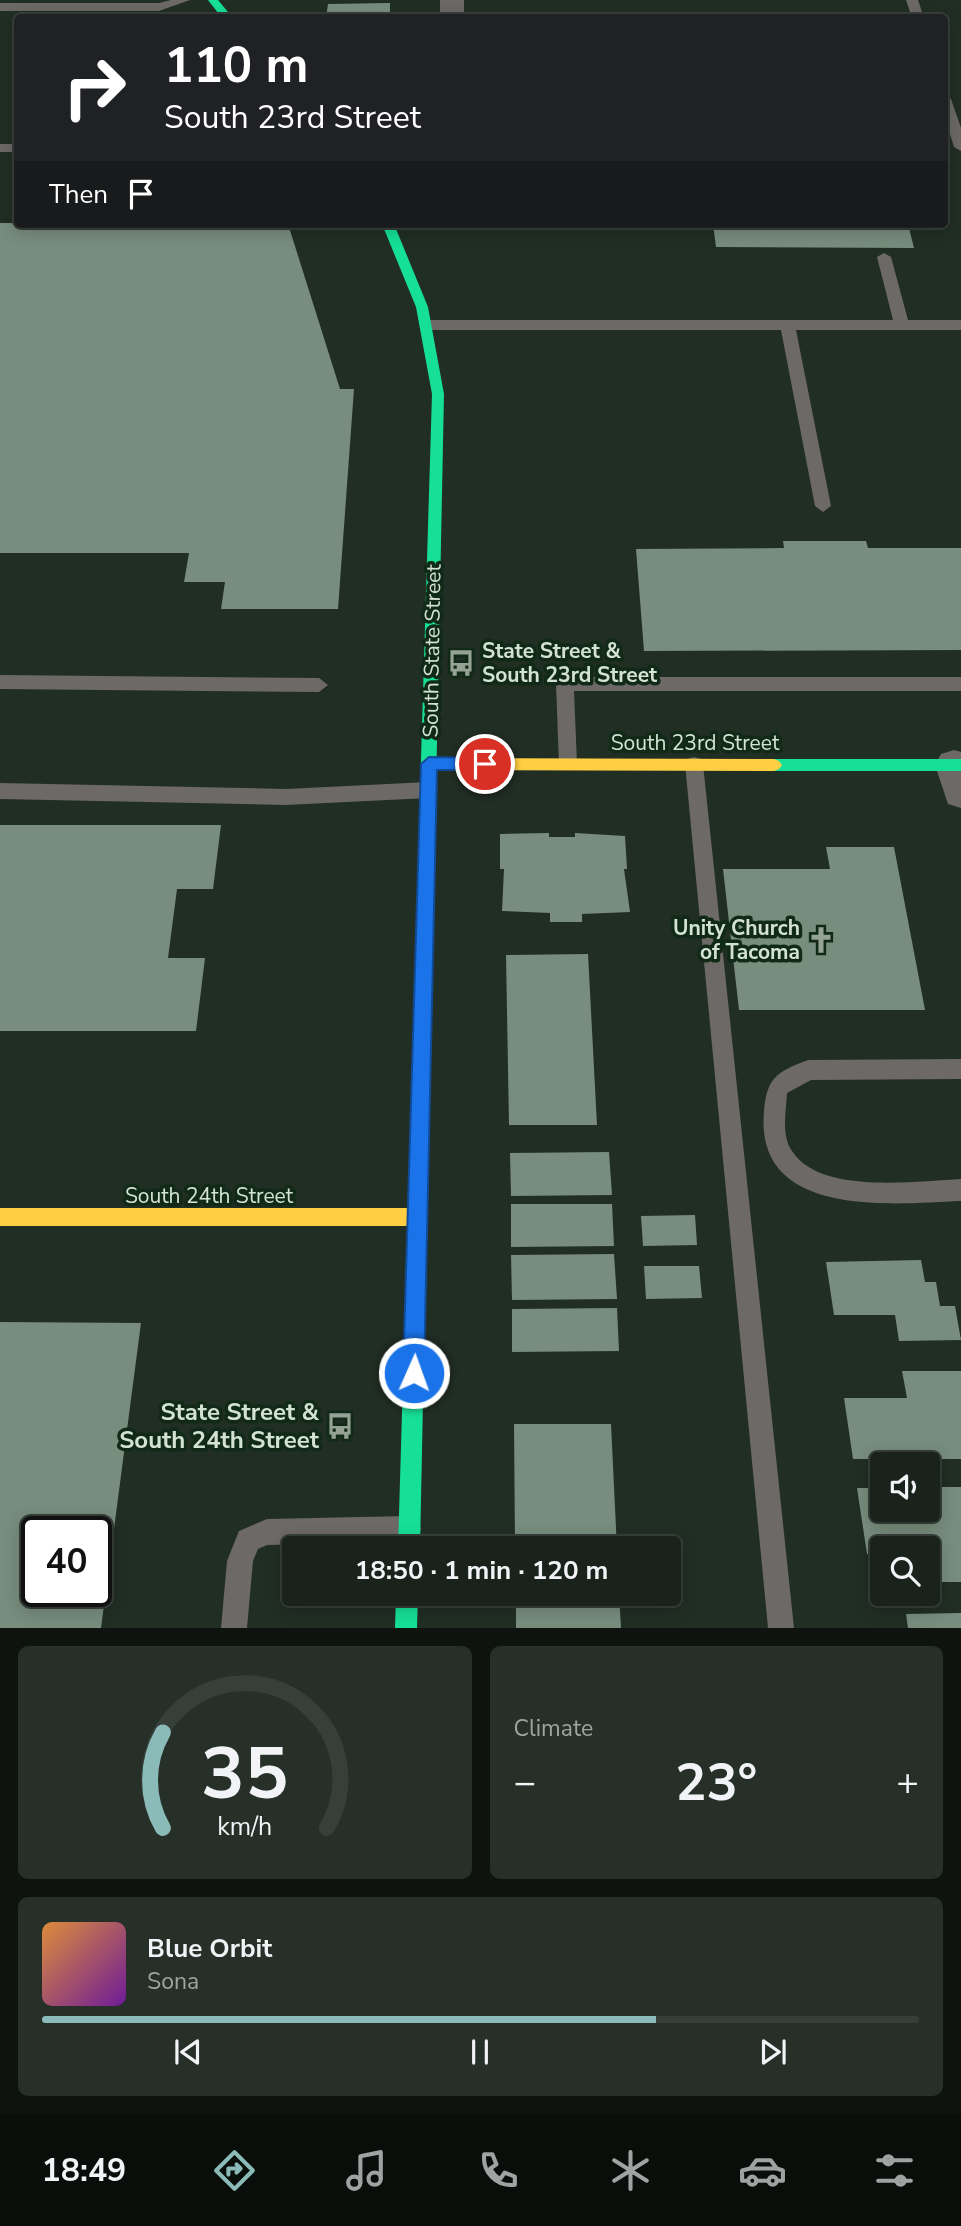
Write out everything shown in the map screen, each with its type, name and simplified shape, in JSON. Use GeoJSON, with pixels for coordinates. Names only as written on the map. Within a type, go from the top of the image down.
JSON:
{"type":"FeatureCollection","features":[{"type":"Feature","properties":{"kind":"street"},"geometry":{"type":"LineString","coordinates":[[213,0],[225,14]]}},
{"type":"Feature","properties":{"kind":"street","name":"South State Street"},"geometry":{"type":"LineString","coordinates":[[390,228],[410,266],[428,326],[438,394],[409,1536]]}},
{"type":"Feature","properties":{"kind":"street","name":"South 23rd Street"},"geometry":{"type":"LineString","coordinates":[[429,764],[694,764],[959,774]]}},
{"type":"Feature","properties":{"kind":"street","name":"South 24th Street"},"geometry":{"type":"LineString","coordinates":[[0,1217],[418,1217]]}},
{"type":"Feature","properties":{"kind":"street"},"geometry":{"type":"LineString","coordinates":[[406,1628],[407,1606]]}},
{"type":"Feature","properties":{"kind":"lane"},"geometry":{"type":"LineString","coordinates":[[0,7],[159,7],[184,0]]}},
{"type":"Feature","properties":{"kind":"lane"},"geometry":{"type":"LineString","coordinates":[[948,108],[961,147]]}},
{"type":"Feature","properties":{"kind":"lane"},"geometry":{"type":"LineString","coordinates":[[884,257],[902,325]]}},
{"type":"Feature","properties":{"kind":"lane"},"geometry":{"type":"LineString","coordinates":[[788,325],[822,506]]}},
{"type":"Feature","properties":{"kind":"lane"},"geometry":{"type":"LineString","coordinates":[[428,326],[961,325]]}},
{"type":"Feature","properties":{"kind":"lane"},"geometry":{"type":"LineString","coordinates":[[0,682],[319,685]]}},
{"type":"Feature","properties":{"kind":"lane"},"geometry":{"type":"LineString","coordinates":[[569,764],[565,684],[961,684]]}},
{"type":"Feature","properties":{"kind":"lane"},"geometry":{"type":"LineString","coordinates":[[694,764],[781,1628]]}},
{"type":"Feature","properties":{"kind":"lane"},"geometry":{"type":"LineString","coordinates":[[0,791],[286,797],[428,790]]}},
{"type":"Feature","properties":{"kind":"lane"},"geometry":{"type":"LineString","coordinates":[[961,1069],[808,1070],[777,1088],[773,1109],[774,1139],[786,1166],[800,1177],[830,1187],[887,1193],[961,1190]]}},
{"type":"Feature","properties":{"kind":"lane"},"geometry":{"type":"LineString","coordinates":[[234,1628],[240,1561],[248,1540],[267,1532],[348,1536]]}},
{"type":"Feature","properties":{"kind":"building"},"geometry":{"type":"Polygon","coordinates":[[[390,3],[390,14],[327,14],[328,4],[390,3]]]}},
{"type":"Feature","properties":{"kind":"building"},"geometry":{"type":"Polygon","coordinates":[[[0,223],[14,223],[14,228],[289,228],[340,389],[354,389],[338,609],[221,609],[225,582],[184,582],[189,553],[0,553],[0,223]]]}},
{"type":"Feature","properties":{"kind":"building"},"geometry":{"type":"Polygon","coordinates":[[[714,228],[909,228],[914,248],[716,247],[714,228]]]}},
{"type":"Feature","properties":{"kind":"building"},"geometry":{"type":"Polygon","coordinates":[[[783,541],[866,541],[868,548],[961,548],[961,650],[644,651],[636,549],[784,548],[783,541]]]}},
{"type":"Feature","properties":{"kind":"building"},"geometry":{"type":"Polygon","coordinates":[[[0,825],[221,825],[213,889],[177,889],[168,958],[205,958],[196,1031],[0,1031],[0,825]]]}},
{"type":"Feature","properties":{"kind":"building"},"geometry":{"type":"Polygon","coordinates":[[[549,833],[549,837],[575,837],[575,833],[625,836],[627,869],[624,869],[630,912],[582,914],[582,922],[550,922],[550,913],[502,911],[504,869],[500,869],[500,834],[549,833]]]}},
{"type":"Feature","properties":{"kind":"building","name":"Unity Church of Tacoma"},"geometry":{"type":"Polygon","coordinates":[[[826,847],[894,847],[925,1010],[739,1010],[723,869],[830,869],[826,847]]]}},
{"type":"Feature","properties":{"kind":"building"},"geometry":{"type":"Polygon","coordinates":[[[588,954],[597,1125],[509,1125],[506,955],[588,954]]]}},
{"type":"Feature","properties":{"kind":"building"},"geometry":{"type":"Polygon","coordinates":[[[609,1152],[612,1195],[511,1196],[510,1153],[609,1152]]]}},
{"type":"Feature","properties":{"kind":"building"},"geometry":{"type":"Polygon","coordinates":[[[511,1204],[612,1204],[614,1246],[511,1247],[511,1204]]]}},
{"type":"Feature","properties":{"kind":"building"},"geometry":{"type":"Polygon","coordinates":[[[695,1215],[697,1245],[643,1246],[641,1216],[695,1215]]]}},
{"type":"Feature","properties":{"kind":"building"},"geometry":{"type":"Polygon","coordinates":[[[614,1254],[617,1299],[512,1300],[511,1255],[614,1254]]]}},
{"type":"Feature","properties":{"kind":"building"},"geometry":{"type":"Polygon","coordinates":[[[921,1260],[925,1282],[936,1282],[940,1306],[955,1306],[961,1340],[899,1341],[895,1315],[834,1315],[826,1262],[921,1260]]]}},
{"type":"Feature","properties":{"kind":"building"},"geometry":{"type":"Polygon","coordinates":[[[644,1266],[699,1266],[702,1298],[646,1299],[644,1266]]]}},
{"type":"Feature","properties":{"kind":"building"},"geometry":{"type":"Polygon","coordinates":[[[617,1308],[619,1351],[512,1352],[512,1309],[617,1308]]]}},
{"type":"Feature","properties":{"kind":"building"},"geometry":{"type":"Polygon","coordinates":[[[0,1322],[141,1323],[112,1544],[112,1516],[21,1516],[21,1607],[104,1607],[101,1628],[0,1628],[0,1322]]]}},
{"type":"Feature","properties":{"kind":"building"},"geometry":{"type":"Polygon","coordinates":[[[902,1371],[961,1371],[961,1459],[940,1459],[940,1452],[870,1452],[870,1459],[853,1459],[844,1398],[907,1398],[902,1371]]]}},
{"type":"Feature","properties":{"kind":"building"},"geometry":{"type":"Polygon","coordinates":[[[514,1424],[611,1424],[616,1536],[515,1536],[514,1424]]]}},
{"type":"Feature","properties":{"kind":"building"},"geometry":{"type":"Polygon","coordinates":[[[940,1487],[961,1487],[961,1582],[940,1582],[940,1536],[870,1536],[870,1554],[867,1554],[857,1488],[870,1488],[870,1522],[940,1522],[940,1487]]]}},
{"type":"Feature","properties":{"kind":"building"},"geometry":{"type":"Polygon","coordinates":[[[516,1606],[620,1606],[621,1628],[516,1628],[516,1606]]]}},
{"type":"Feature","properties":{"kind":"building"},"geometry":{"type":"Polygon","coordinates":[[[961,1613],[961,1628],[908,1628],[906,1614],[961,1613]]]}},
{"type":"Feature","properties":{"kind":"traffic: fast"},"geometry":{"type":"LineString","coordinates":[[213,0],[225,14]]}},
{"type":"Feature","properties":{"kind":"traffic: fast"},"geometry":{"type":"LineString","coordinates":[[390,228],[422,307],[438,394],[428,792]]}},
{"type":"Feature","properties":{"kind":"traffic: fast"},"geometry":{"type":"LineString","coordinates":[[774,765],[961,765]]}},
{"type":"Feature","properties":{"kind":"traffic: fast"},"geometry":{"type":"LineString","coordinates":[[409,1536],[420,1105]]}},
{"type":"Feature","properties":{"kind":"traffic: fast"},"geometry":{"type":"LineString","coordinates":[[406,1628],[407,1606]]}},
{"type":"Feature","properties":{"kind":"traffic: slow"},"geometry":{"type":"LineString","coordinates":[[429,764],[774,765]]}},
{"type":"Feature","properties":{"kind":"traffic: slow"},"geometry":{"type":"LineString","coordinates":[[420,1105],[428,792]]}},
{"type":"Feature","properties":{"kind":"traffic: slow"},"geometry":{"type":"LineString","coordinates":[[0,1217],[418,1217]]}},
{"type":"Feature","properties":{"kind":"place","name":"State Street & South 23rd Street"},"geometry":{"type":"Point","coordinates":[461,663]}},
{"type":"Feature","properties":{"kind":"place","name":"Unity Church of Tacoma"},"geometry":{"type":"Point","coordinates":[821,940]}},
{"type":"Feature","properties":{"kind":"place","name":"State Street & South 24th Street"},"geometry":{"type":"Point","coordinates":[340,1426]}},
{"type":"Feature","properties":{"kind":"route"},"geometry":{"type":"LineString","coordinates":[[414,1373],[429,764],[485,764]]}}]}
